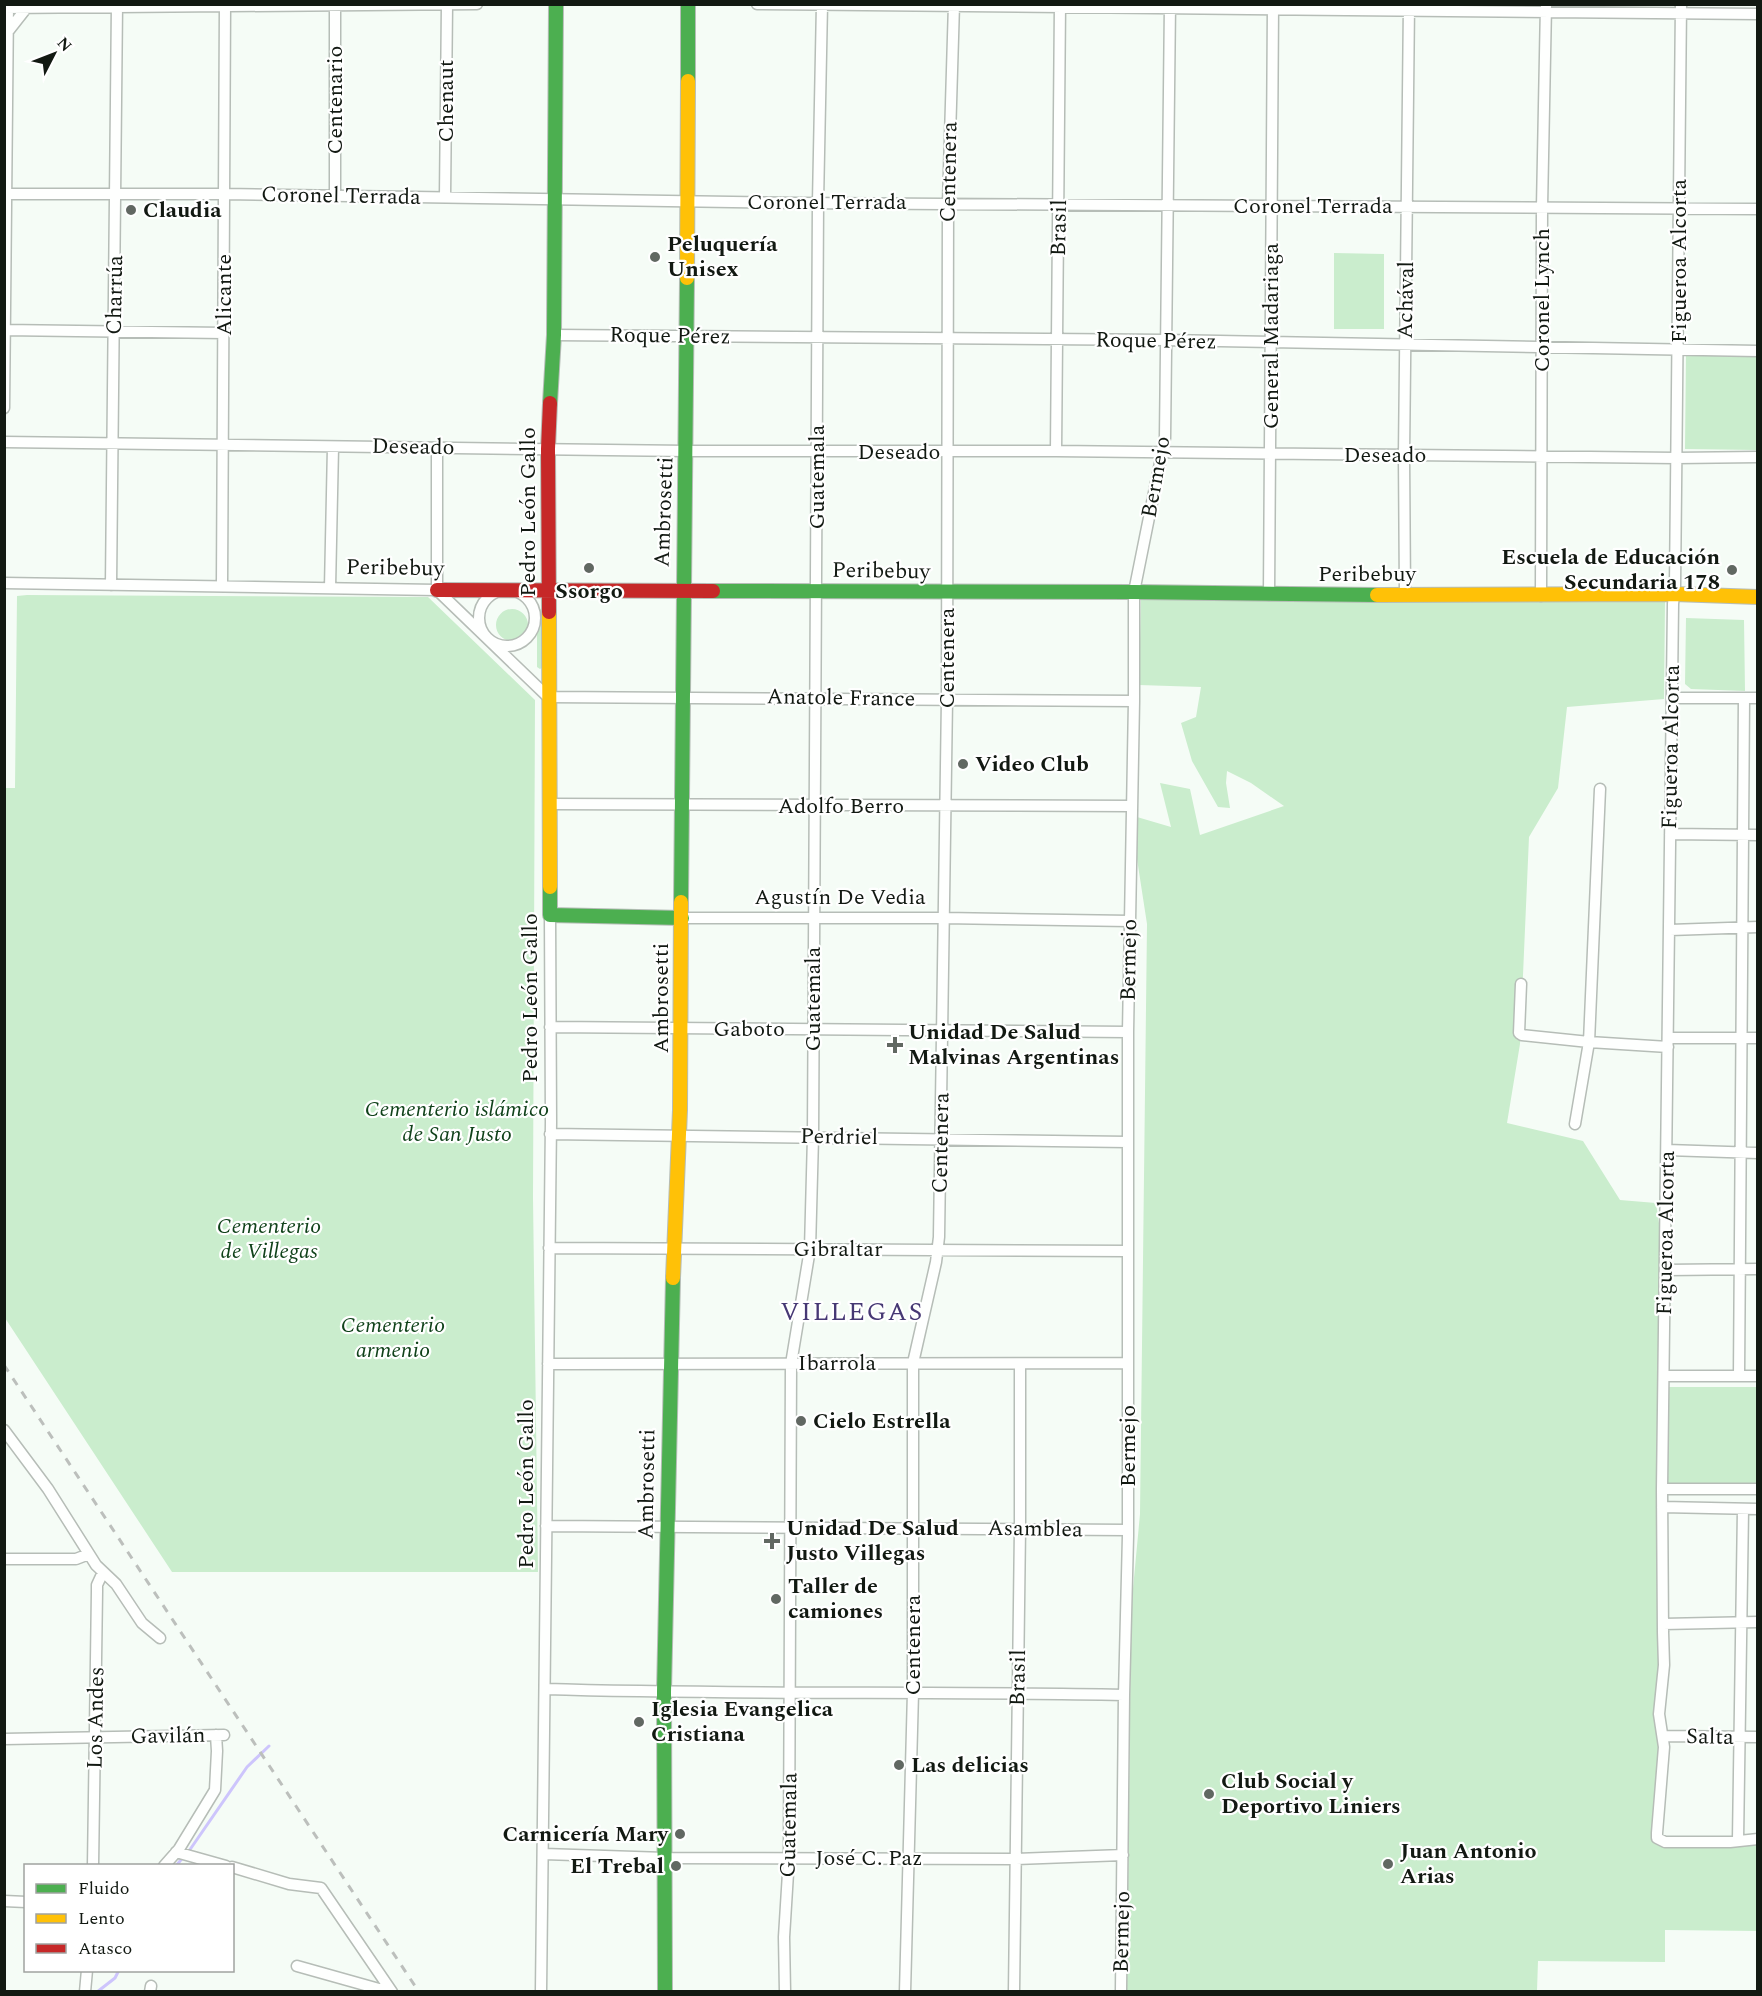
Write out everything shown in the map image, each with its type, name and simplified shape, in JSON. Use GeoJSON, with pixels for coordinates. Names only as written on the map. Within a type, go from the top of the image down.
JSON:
{"type":"FeatureCollection","features":[{"type":"Feature","properties":{"kind":"street","name":"Centenario"},"geometry":{"type":"LineString","coordinates":[[335,4],[335,196]]}},
{"type":"Feature","properties":{"kind":"street"},"geometry":{"type":"LineString","coordinates":[[4,408],[6,7],[477,4]]}},
{"type":"Feature","properties":{"kind":"street","name":"Pedro León Gallo"},"geometry":{"type":"LineString","coordinates":[[541,1992],[550,1134],[551,804],[548,697],[548,449],[554,335],[556,4]]}},
{"type":"Feature","properties":{"kind":"street","name":"Ambrosetti"},"geometry":{"type":"LineString","coordinates":[[665,1992],[664,1692],[670,1362],[680,1135],[683,591],[687,451],[688,4]]}},
{"type":"Feature","properties":{"kind":"street"},"geometry":{"type":"LineString","coordinates":[[757,4],[1681,8],[1758,14]]}},
{"type":"Feature","properties":{"kind":"street","name":"Alicante"},"geometry":{"type":"LineString","coordinates":[[222,586],[225,5]]}},
{"type":"Feature","properties":{"kind":"street","name":"Chenaut"},"geometry":{"type":"LineString","coordinates":[[445,197],[447,5]]}},
{"type":"Feature","properties":{"kind":"street","name":"Guatemala"},"geometry":{"type":"LineString","coordinates":[[785,1992],[784,1926],[789,1857],[791,1364],[810,1249],[813,1137],[814,698],[822,5]]}},
{"type":"Feature","properties":{"kind":"street","name":"Centenera"},"geometry":{"type":"LineString","coordinates":[[905,1992],[913,1692],[913,1363],[938,1250],[941,1138],[947,699],[948,203],[954,5]]}},
{"type":"Feature","properties":{"kind":"street"},"geometry":{"type":"LineString","coordinates":[[6,34],[27,6]]}},
{"type":"Feature","properties":{"kind":"street","name":"Charrúa"},"geometry":{"type":"LineString","coordinates":[[111,585],[117,6]]}},
{"type":"Feature","properties":{"kind":"street","name":"Brasil"},"geometry":{"type":"LineString","coordinates":[[1056,451],[1060,6]]}},
{"type":"Feature","properties":{"kind":"street","name":"Bermejo"},"geometry":{"type":"LineString","coordinates":[[1121,1992],[1128,1530],[1128,1032],[1134,592],[1166,438],[1166,204],[1170,6]]}},
{"type":"Feature","properties":{"kind":"street","name":"General Madariaga"},"geometry":{"type":"LineString","coordinates":[[1269,595],[1273,7]]}},
{"type":"Feature","properties":{"kind":"street","name":"Achával"},"geometry":{"type":"LineString","coordinates":[[1406,595],[1404,455],[1409,8]]}},
{"type":"Feature","properties":{"kind":"street","name":"Coronel Lynch"},"geometry":{"type":"LineString","coordinates":[[1540,596],[1542,207],[1546,8]]}},
{"type":"Feature","properties":{"kind":"street","name":"Figueroa Alcorta"},"geometry":{"type":"LineString","coordinates":[[1681,8],[1678,209],[1679,350],[1662,1489],[1664,1665],[1659,1714],[1664,1747],[1657,1833],[1660,1840],[1665,1842],[1738,1840]]}},
{"type":"Feature","properties":{"kind":"street","name":"Coronel Terrada"},"geometry":{"type":"LineString","coordinates":[[5,194],[224,194],[687,201],[1758,209]]}},
{"type":"Feature","properties":{"kind":"street"},"geometry":{"type":"LineString","coordinates":[[5,330],[224,333]]}},
{"type":"Feature","properties":{"kind":"street","name":"Roque Pérez"},"geometry":{"type":"LineString","coordinates":[[554,335],[818,339],[1166,340],[1758,351]]}},
{"type":"Feature","properties":{"kind":"street","name":"Deseado"},"geometry":{"type":"LineString","coordinates":[[4,442],[687,451],[1056,451],[1676,458],[1758,456]]}},
{"type":"Feature","properties":{"kind":"street"},"geometry":{"type":"LineString","coordinates":[[330,588],[333,447]]}},
{"type":"Feature","properties":{"kind":"street"},"geometry":{"type":"LineString","coordinates":[[437,448],[437,590],[548,697]]}},
{"type":"Feature","properties":{"kind":"street","name":"Peribebuy"},"geometry":{"type":"LineString","coordinates":[[4,583],[437,590],[1540,596],[1674,594],[1758,597]]}},
{"type":"Feature","properties":{"kind":"street"},"geometry":{"type":"LineString","coordinates":[[512,590],[527,599],[535,616],[534,626],[529,635],[513,645],[504,646],[494,643],[487,637],[479,622],[482,605],[495,593],[512,590]]}},
{"type":"Feature","properties":{"kind":"street","name":"Anatole France"},"geometry":{"type":"LineString","coordinates":[[548,697],[1134,701]]}},
{"type":"Feature","properties":{"kind":"street"},"geometry":{"type":"LineString","coordinates":[[1673,698],[1758,698]]}},
{"type":"Feature","properties":{"kind":"street"},"geometry":{"type":"LineString","coordinates":[[1739,1376],[1744,698]]}},
{"type":"Feature","properties":{"kind":"street"},"geometry":{"type":"LineString","coordinates":[[1575,1124],[1589,1042],[1600,789]]}},
{"type":"Feature","properties":{"kind":"street","name":"Adolfo Berro"},"geometry":{"type":"LineString","coordinates":[[551,804],[1132,806]]}},
{"type":"Feature","properties":{"kind":"street"},"geometry":{"type":"LineString","coordinates":[[1670,834],[1758,834]]}},
{"type":"Feature","properties":{"kind":"street","name":"Agustín De Vedia"},"geometry":{"type":"LineString","coordinates":[[550,915],[1130,921]]}},
{"type":"Feature","properties":{"kind":"street"},"geometry":{"type":"LineString","coordinates":[[1670,930],[1758,927]]}},
{"type":"Feature","properties":{"kind":"street"},"geometry":{"type":"LineString","coordinates":[[1521,984],[1519,1034],[1589,1042],[1668,1043],[1742,1037],[1758,1038]]}},
{"type":"Feature","properties":{"kind":"street","name":"Gaboto"},"geometry":{"type":"LineString","coordinates":[[550,1027],[1128,1032]]}},
{"type":"Feature","properties":{"kind":"street","name":"Perdriel"},"geometry":{"type":"LineString","coordinates":[[550,1134],[1128,1142]]}},
{"type":"Feature","properties":{"kind":"street"},"geometry":{"type":"LineString","coordinates":[[1667,1150],[1758,1152]]}},
{"type":"Feature","properties":{"kind":"street","name":"Gibraltar"},"geometry":{"type":"LineString","coordinates":[[549,1248],[1128,1251]]}},
{"type":"Feature","properties":{"kind":"street"},"geometry":{"type":"LineString","coordinates":[[1666,1270],[1758,1269]]}},
{"type":"Feature","properties":{"kind":"street","name":"Ibarrola"},"geometry":{"type":"LineString","coordinates":[[548,1364],[1127,1363]]}},
{"type":"Feature","properties":{"kind":"street","name":"Brasil"},"geometry":{"type":"LineString","coordinates":[[1014,1992],[1020,1364]]}},
{"type":"Feature","properties":{"kind":"street"},"geometry":{"type":"LineString","coordinates":[[1664,1376],[1758,1376]]}},
{"type":"Feature","properties":{"kind":"street"},"geometry":{"type":"LineString","coordinates":[[4,1430],[48,1489],[89,1554],[116,1584],[142,1623],[160,1638]]}},
{"type":"Feature","properties":{"kind":"street"},"geometry":{"type":"LineString","coordinates":[[1662,1489],[1758,1489]]}},
{"type":"Feature","properties":{"kind":"street"},"geometry":{"type":"LineString","coordinates":[[1662,1507],[1758,1509]]}},
{"type":"Feature","properties":{"kind":"street"},"geometry":{"type":"LineString","coordinates":[[1743,1509],[1738,1840],[1758,1839]]}},
{"type":"Feature","properties":{"kind":"street","name":"Asamblea"},"geometry":{"type":"LineString","coordinates":[[546,1526],[1128,1530]]}},
{"type":"Feature","properties":{"kind":"street"},"geometry":{"type":"LineString","coordinates":[[4,1559],[76,1559],[89,1554]]}},
{"type":"Feature","properties":{"kind":"street","name":"Los Andes"},"geometry":{"type":"LineString","coordinates":[[93,1864],[97,1591],[103,1572]]}},
{"type":"Feature","properties":{"kind":"street"},"geometry":{"type":"LineString","coordinates":[[1663,1624],[1758,1622]]}},
{"type":"Feature","properties":{"kind":"street"},"geometry":{"type":"LineString","coordinates":[[545,1689],[1124,1695]]}},
{"type":"Feature","properties":{"kind":"street","name":"Gavilán"},"geometry":{"type":"LineString","coordinates":[[4,1739],[220,1735],[215,1790],[182,1854]]}},
{"type":"Feature","properties":{"kind":"street","name":"Salta"},"geometry":{"type":"LineString","coordinates":[[1663,1737],[1758,1737]]}},
{"type":"Feature","properties":{"kind":"street"},"geometry":{"type":"LineString","coordinates":[[167,1864],[182,1854],[219,1864]]}},
{"type":"Feature","properties":{"kind":"street","name":"José C. Paz"},"geometry":{"type":"LineString","coordinates":[[544,1854],[665,1858],[1016,1859],[1123,1856]]}},
{"type":"Feature","properties":{"kind":"street"},"geometry":{"type":"LineString","coordinates":[[234,1868],[289,1884],[321,1888],[385,1990]]}},
{"type":"Feature","properties":{"kind":"street"},"geometry":{"type":"LineString","coordinates":[[4,1901],[24,1902]]}},
{"type":"Feature","properties":{"kind":"street"},"geometry":{"type":"LineString","coordinates":[[297,1966],[385,1990]]}},
{"type":"Feature","properties":{"kind":"street"},"geometry":{"type":"LineString","coordinates":[[85,1992],[87,1972]]}},
{"type":"Feature","properties":{"kind":"green space"},"geometry":{"type":"Polygon","coordinates":[[[1334,253],[1384,254],[1384,329],[1334,329],[1334,253]]]}},
{"type":"Feature","properties":{"kind":"green space"},"geometry":{"type":"Polygon","coordinates":[[[1686,353],[1757,355],[1757,450],[1685,449],[1686,353]]]}},
{"type":"Feature","properties":{"kind":"green space","name":"Cementerio de Villegas"},"geometry":{"type":"Polygon","coordinates":[[[17,596],[428,597],[535,700],[533,1198],[538,1572],[172,1572],[5,1318],[4,788],[15,788],[17,596]]]}},
{"type":"Feature","properties":{"kind":"green space"},"geometry":{"type":"Polygon","coordinates":[[[1141,597],[1665,602],[1664,699],[1567,707],[1558,788],[1529,837],[1520,1044],[1507,1123],[1583,1141],[1620,1200],[1656,1203],[1666,1270],[1660,1846],[1757,1844],[1757,1931],[1665,1930],[1665,1962],[1538,1961],[1537,1991],[1127,1992],[1131,1610],[1140,1514],[1147,924],[1137,859],[1137,817],[1171,827],[1160,783],[1190,789],[1200,835],[1284,806],[1251,783],[1227,771],[1226,783],[1230,808],[1218,807],[1192,761],[1181,723],[1196,717],[1201,687],[1139,685],[1141,597]]]}},
{"type":"Feature","properties":{"kind":"green space"},"geometry":{"type":"Polygon","coordinates":[[[512,609],[524,613],[528,625],[524,637],[512,641],[500,637],[496,625],[500,613],[512,609]]]}},
{"type":"Feature","properties":{"kind":"green space"},"geometry":{"type":"Polygon","coordinates":[[[540,609],[543,611],[543,667],[540,669],[537,667],[537,611],[540,609]]]}},
{"type":"Feature","properties":{"kind":"green space"},"geometry":{"type":"Polygon","coordinates":[[[1686,618],[1744,620],[1745,691],[1691,689],[1685,684],[1686,618]]]}},
{"type":"Feature","properties":{"kind":"green space"},"geometry":{"type":"Polygon","coordinates":[[[1667,1387],[1757,1387],[1757,1486],[1666,1486],[1667,1387]]]}},
{"type":"Feature","properties":{"kind":"waterway"},"geometry":{"type":"LineString","coordinates":[[189,1851],[247,1767],[269,1746]]}},
{"type":"Feature","properties":{"kind":"waterway"},"geometry":{"type":"LineString","coordinates":[[178,1864],[184,1856]]}},
{"type":"Feature","properties":{"kind":"waterway"},"geometry":{"type":"LineString","coordinates":[[97,1992],[115,1978],[118,1972]]}},
{"type":"Feature","properties":{"kind":"railway"},"geometry":{"type":"LineString","coordinates":[[4,1365],[419,1992]]}},
{"type":"Feature","properties":{"kind":"traffic: fast"},"geometry":{"type":"LineString","coordinates":[[550,403],[554,335],[556,4]]}},
{"type":"Feature","properties":{"kind":"traffic: fast"},"geometry":{"type":"LineString","coordinates":[[688,4],[688,81]]}},
{"type":"Feature","properties":{"kind":"traffic: fast"},"geometry":{"type":"LineString","coordinates":[[681,902],[687,278]]}},
{"type":"Feature","properties":{"kind":"traffic: fast"},"geometry":{"type":"LineString","coordinates":[[713,591],[1377,595]]}},
{"type":"Feature","properties":{"kind":"traffic: fast"},"geometry":{"type":"LineString","coordinates":[[550,887],[550,915],[682,918]]}},
{"type":"Feature","properties":{"kind":"traffic: fast"},"geometry":{"type":"LineString","coordinates":[[665,1992],[664,1692],[673,1278]]}},
{"type":"Feature","properties":{"kind":"traffic: slow"},"geometry":{"type":"LineString","coordinates":[[687,278],[688,81]]}},
{"type":"Feature","properties":{"kind":"traffic: slow"},"geometry":{"type":"LineString","coordinates":[[1377,595],[1674,594],[1758,597]]}},
{"type":"Feature","properties":{"kind":"traffic: slow"},"geometry":{"type":"LineString","coordinates":[[549,612],[550,887]]}},
{"type":"Feature","properties":{"kind":"traffic: slow"},"geometry":{"type":"LineString","coordinates":[[673,1278],[680,1110],[681,902]]}},
{"type":"Feature","properties":{"kind":"traffic: jam"},"geometry":{"type":"LineString","coordinates":[[549,612],[550,403]]}},
{"type":"Feature","properties":{"kind":"traffic: jam"},"geometry":{"type":"LineString","coordinates":[[437,590],[713,591]]}},
{"type":"Feature","properties":{"kind":"place","name":"Claudia"},"geometry":{"type":"Point","coordinates":[131,210]}},
{"type":"Feature","properties":{"kind":"place","name":"Peluquería Unisex"},"geometry":{"type":"Point","coordinates":[655,257]}},
{"type":"Feature","properties":{"kind":"place","name":"Ssorgo"},"geometry":{"type":"Point","coordinates":[589,568]}},
{"type":"Feature","properties":{"kind":"place","name":"Escuela de Educación Secundaria 178"},"geometry":{"type":"Point","coordinates":[1732,570]}},
{"type":"Feature","properties":{"kind":"place","name":"Video Club"},"geometry":{"type":"Point","coordinates":[963,764]}},
{"type":"Feature","properties":{"kind":"place","name":"Unidad De Salud Malvinas Argentinas"},"geometry":{"type":"Point","coordinates":[895,1045]}},
{"type":"Feature","properties":{"kind":"place","name":"Cielo Estrella"},"geometry":{"type":"Point","coordinates":[801,1421]}},
{"type":"Feature","properties":{"kind":"place","name":"Unidad De Salud Justo Villegas"},"geometry":{"type":"Point","coordinates":[772,1541]}},
{"type":"Feature","properties":{"kind":"place","name":"Taller de camiones"},"geometry":{"type":"Point","coordinates":[776,1599]}},
{"type":"Feature","properties":{"kind":"place","name":"Iglesia Evangelica Cristiana"},"geometry":{"type":"Point","coordinates":[639,1722]}},
{"type":"Feature","properties":{"kind":"place","name":"Las delicias"},"geometry":{"type":"Point","coordinates":[899,1765]}},
{"type":"Feature","properties":{"kind":"place","name":"Club Social y Deportivo Liniers"},"geometry":{"type":"Point","coordinates":[1209,1794]}},
{"type":"Feature","properties":{"kind":"place","name":"Carnicería Mary"},"geometry":{"type":"Point","coordinates":[680,1834]}},
{"type":"Feature","properties":{"kind":"place","name":"Juan Antonio Arias"},"geometry":{"type":"Point","coordinates":[1388,1864]}},
{"type":"Feature","properties":{"kind":"place","name":"El Trebal"},"geometry":{"type":"Point","coordinates":[676,1866]}},
{"type":"Feature","properties":{"kind":"district","name":"VILLEGAS"},"geometry":{"type":"Point","coordinates":[852,1312]}},
{"type":"Feature","properties":{"kind":"park label","name":"Cementerio islámico de San Justo"},"geometry":{"type":"Point","coordinates":[457,1122]}},
{"type":"Feature","properties":{"kind":"park label","name":"Cementerio armenio"},"geometry":{"type":"Point","coordinates":[393,1338]}}]}
